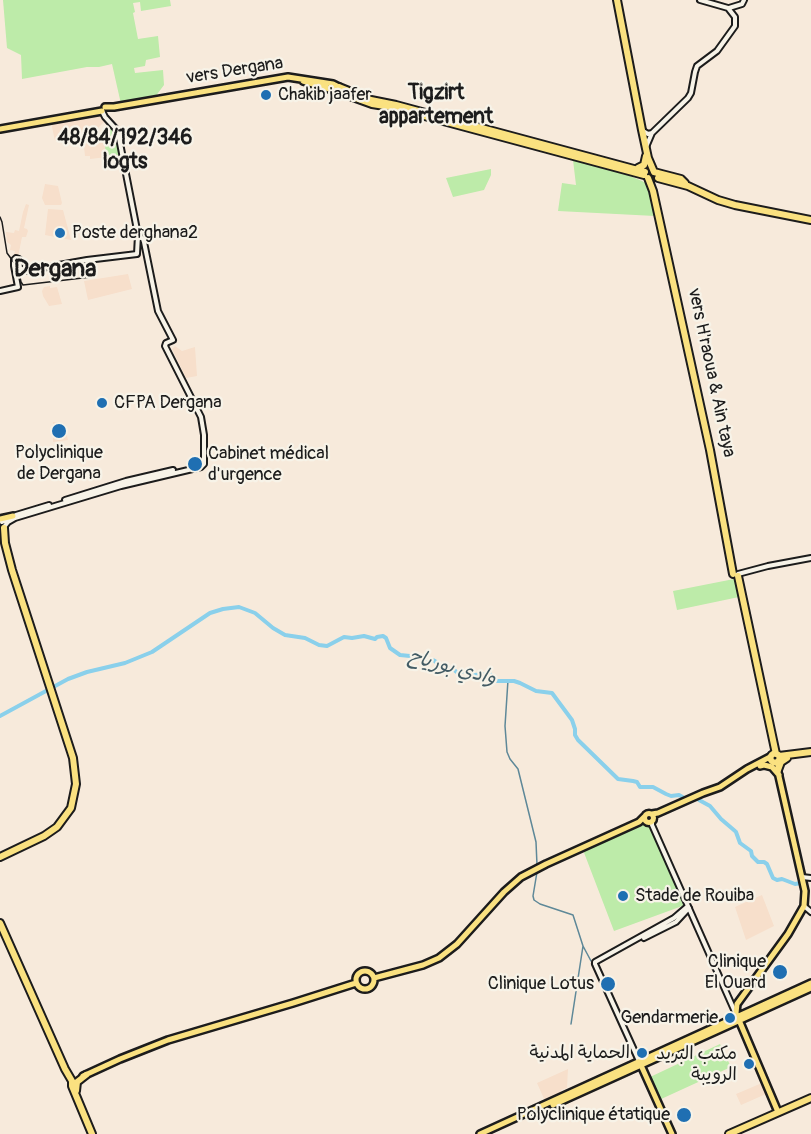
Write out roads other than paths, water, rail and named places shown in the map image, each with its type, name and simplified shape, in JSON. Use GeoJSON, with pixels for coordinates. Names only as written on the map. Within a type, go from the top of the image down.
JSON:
{"type":"FeatureCollection","features":[{"type":"Feature","properties":{"kind":"highway"},"geometry":{"type":"LineString","coordinates":[[616,0],[648,159],[656,170],[653,175]]}},
{"type":"Feature","properties":{"kind":"highway"},"geometry":{"type":"LineString","coordinates":[[616,0],[719,493],[722,519],[774,756]]}},
{"type":"Feature","properties":{"kind":"highway","name":"vers Dergana"},"geometry":{"type":"LineString","coordinates":[[337,89],[653,175]]}},
{"type":"Feature","properties":{"kind":"highway"},"geometry":{"type":"LineString","coordinates":[[635,171],[642,167],[648,159]]}},
{"type":"Feature","properties":{"kind":"highway"},"geometry":{"type":"LineString","coordinates":[[609,164],[612,162],[635,171],[687,184],[718,200],[735,205],[811,218]]}},
{"type":"Feature","properties":{"kind":"highway"},"geometry":{"type":"LineString","coordinates":[[635,171],[655,193]]}},
{"type":"Feature","properties":{"kind":"highway"},"geometry":{"type":"LineString","coordinates":[[653,175],[662,182],[655,193]]}},
{"type":"Feature","properties":{"kind":"highway"},"geometry":{"type":"LineString","coordinates":[[0,855],[50,832],[67,816],[74,801],[76,784],[75,766],[7,558],[1,525]]}},
{"type":"Feature","properties":{"kind":"highway"},"geometry":{"type":"LineString","coordinates":[[774,756],[780,753],[787,756]]}},
{"type":"Feature","properties":{"kind":"highway"},"geometry":{"type":"LineString","coordinates":[[774,756],[811,753]]}},
{"type":"Feature","properties":{"kind":"highway"},"geometry":{"type":"LineString","coordinates":[[779,773],[782,762],[787,756]]}},
{"type":"Feature","properties":{"kind":"highway"},"geometry":{"type":"LineString","coordinates":[[0,923],[66,1071],[91,1134]]}},
{"type":"Feature","properties":{"kind":"highway"},"geometry":{"type":"LineString","coordinates":[[0,929],[77,1097],[91,1134]]}},
{"type":"Feature","properties":{"kind":"highway"},"geometry":{"type":"LineString","coordinates":[[66,1071],[75,1076],[86,1075]]}},
{"type":"Feature","properties":{"kind":"highway"},"geometry":{"type":"LineString","coordinates":[[77,1097],[76,1083],[86,1075]]}},
{"type":"Feature","properties":{"kind":"highway"},"geometry":{"type":"LineString","coordinates":[[729,1134],[811,1098]]}},
{"type":"Feature","properties":{"kind":"main road","name":"vers Dergana"},"geometry":{"type":"LineString","coordinates":[[0,128],[284,77],[295,77],[337,89]]}},
{"type":"Feature","properties":{"kind":"main road"},"geometry":{"type":"LineString","coordinates":[[1,525],[13,516]]}},
{"type":"Feature","properties":{"kind":"main road"},"geometry":{"type":"LineString","coordinates":[[702,794],[726,787],[774,756]]}},
{"type":"Feature","properties":{"kind":"main road"},"geometry":{"type":"LineString","coordinates":[[774,756],[805,891],[804,906],[788,934],[737,1004],[737,1017],[778,1112]]}},
{"type":"Feature","properties":{"kind":"main road"},"geometry":{"type":"LineString","coordinates":[[374,978],[423,965],[443,955],[457,944],[504,892],[532,870],[724,785],[747,769],[774,756]]}},
{"type":"Feature","properties":{"kind":"main road"},"geometry":{"type":"LineString","coordinates":[[760,766],[772,767],[779,773]]}},
{"type":"Feature","properties":{"kind":"main road"},"geometry":{"type":"LineString","coordinates":[[362,972],[369,972],[374,978],[374,983],[369,988],[362,988],[356,978],[362,972]]}},
{"type":"Feature","properties":{"kind":"main road"},"geometry":{"type":"LineString","coordinates":[[70,1082],[135,1052],[168,1040],[357,983]]}},
{"type":"Feature","properties":{"kind":"main road"},"geometry":{"type":"LineString","coordinates":[[488,1134],[737,1017],[811,986]]}},
{"type":"Feature","properties":{"kind":"main road"},"geometry":{"type":"LineString","coordinates":[[480,1134],[640,1063]]}},
{"type":"Feature","properties":{"kind":"main road"},"geometry":{"type":"LineString","coordinates":[[640,1063],[672,1134]]}},
{"type":"Feature","properties":{"kind":"street"},"geometry":{"type":"LineString","coordinates":[[700,0],[728,8],[742,4],[744,0]]}},
{"type":"Feature","properties":{"kind":"street"},"geometry":{"type":"LineString","coordinates":[[646,148],[652,133],[686,101],[691,93],[697,66],[717,51],[734,29],[736,20],[728,8]]}},
{"type":"Feature","properties":{"kind":"street"},"geometry":{"type":"LineString","coordinates":[[0,290],[18,287],[14,266],[16,258],[19,259],[20,268],[25,271],[137,254],[138,235],[118,134],[107,119],[104,110]]}},
{"type":"Feature","properties":{"kind":"street"},"geometry":{"type":"LineString","coordinates":[[642,130],[652,133]]}},
{"type":"Feature","properties":{"kind":"street"},"geometry":{"type":"LineString","coordinates":[[13,516],[127,483],[201,467],[204,464],[203,426],[200,413],[165,345],[173,340],[158,311],[143,238],[138,235]]}},
{"type":"Feature","properties":{"kind":"street"},"geometry":{"type":"LineString","coordinates":[[1,525],[15,518],[127,483]]}},
{"type":"Feature","properties":{"kind":"street"},"geometry":{"type":"LineString","coordinates":[[736,575],[811,558]]}},
{"type":"Feature","properties":{"kind":"street"},"geometry":{"type":"LineString","coordinates":[[650,819],[737,1017]]}},
{"type":"Feature","properties":{"kind":"street"},"geometry":{"type":"LineString","coordinates":[[802,877],[811,878]]}},
{"type":"Feature","properties":{"kind":"street"},"geometry":{"type":"LineString","coordinates":[[804,906],[811,912]]}},
{"type":"Feature","properties":{"kind":"street"},"geometry":{"type":"LineString","coordinates":[[640,1063],[595,964],[637,940],[676,922],[688,907]]}},
{"type":"Feature","properties":{"kind":"waterway","name":"وادي بورياح"},"geometry":{"type":"LineString","coordinates":[[0,716],[68,679],[125,663],[152,652],[210,613],[239,607],[255,613],[285,635],[305,638],[319,645],[327,646],[344,637],[364,636],[375,639],[383,636],[390,648],[400,655],[420,657],[428,663],[433,660],[439,666],[453,669],[459,674],[463,671],[473,675],[490,674],[496,681],[514,681],[536,691],[552,693],[572,720],[578,740],[618,779],[637,782],[640,787],[653,787],[671,796],[679,795],[686,799]]}},
{"type":"Feature","properties":{"kind":"waterway"},"geometry":{"type":"LineString","coordinates":[[508,680],[505,726],[507,752],[518,769],[536,842],[537,865]]}},
{"type":"Feature","properties":{"kind":"waterway"},"geometry":{"type":"LineString","coordinates":[[699,800],[710,806],[735,831]]}},
{"type":"Feature","properties":{"kind":"waterway"},"geometry":{"type":"LineString","coordinates":[[736,832],[740,843],[751,851],[752,856],[758,862],[767,864],[773,878],[795,884],[801,883]]}},
{"type":"Feature","properties":{"kind":"waterway"},"geometry":{"type":"LineString","coordinates":[[537,872],[534,900],[573,915],[583,946],[571,1024]]}},
{"type":"Feature","properties":{"kind":"waterway"},"geometry":{"type":"LineString","coordinates":[[583,946],[591,961]]}},
{"type":"Feature","properties":{"kind":"tram line"},"geometry":{"type":"LineString","coordinates":[[0,217],[7,253],[18,268],[23,285],[91,277]]}},
{"type":"Feature","properties":{"kind":"place","name":"Chakib jaafer"},"geometry":{"type":"Point","coordinates":[266,95]}},
{"type":"Feature","properties":{"kind":"place","name":"Poste derghana2"},"geometry":{"type":"Point","coordinates":[60,233]}},
{"type":"Feature","properties":{"kind":"place","name":"CFPA Dergana"},"geometry":{"type":"Point","coordinates":[102,403]}},
{"type":"Feature","properties":{"kind":"place","name":"Polyclinique de Dergana"},"geometry":{"type":"Point","coordinates":[59,431]}},
{"type":"Feature","properties":{"kind":"place","name":"Cabinet médical d'urgence"},"geometry":{"type":"Point","coordinates":[195,464]}},
{"type":"Feature","properties":{"kind":"place","name":"Stade de Rouiba"},"geometry":{"type":"Point","coordinates":[623,896]}},
{"type":"Feature","properties":{"kind":"place","name":"Clinique El Ouard"},"geometry":{"type":"Point","coordinates":[780,972]}},
{"type":"Feature","properties":{"kind":"place","name":"Clinique Lotus"},"geometry":{"type":"Point","coordinates":[608,984]}},
{"type":"Feature","properties":{"kind":"place","name":"Gendarmerie"},"geometry":{"type":"Point","coordinates":[730,1018]}},
{"type":"Feature","properties":{"kind":"place","name":"الحماية المدنية"},"geometry":{"type":"Point","coordinates":[642,1053]}},
{"type":"Feature","properties":{"kind":"place","name":"مكتب البريد الرويبة"},"geometry":{"type":"Point","coordinates":[749,1064]}},
{"type":"Feature","properties":{"kind":"place","name":"Polyclinique étatique"},"geometry":{"type":"Point","coordinates":[684,1115]}},
{"type":"Feature","properties":{"kind":"district","name":"Tigzirt appartement"},"geometry":{"type":"Point","coordinates":[436,106]}},
{"type":"Feature","properties":{"kind":"district","name":"48/84/192/346 logts"},"geometry":{"type":"Point","coordinates":[125,151]}},
{"type":"Feature","properties":{"kind":"district","name":"Dergana"},"geometry":{"type":"Point","coordinates":[55,270]}}]}
